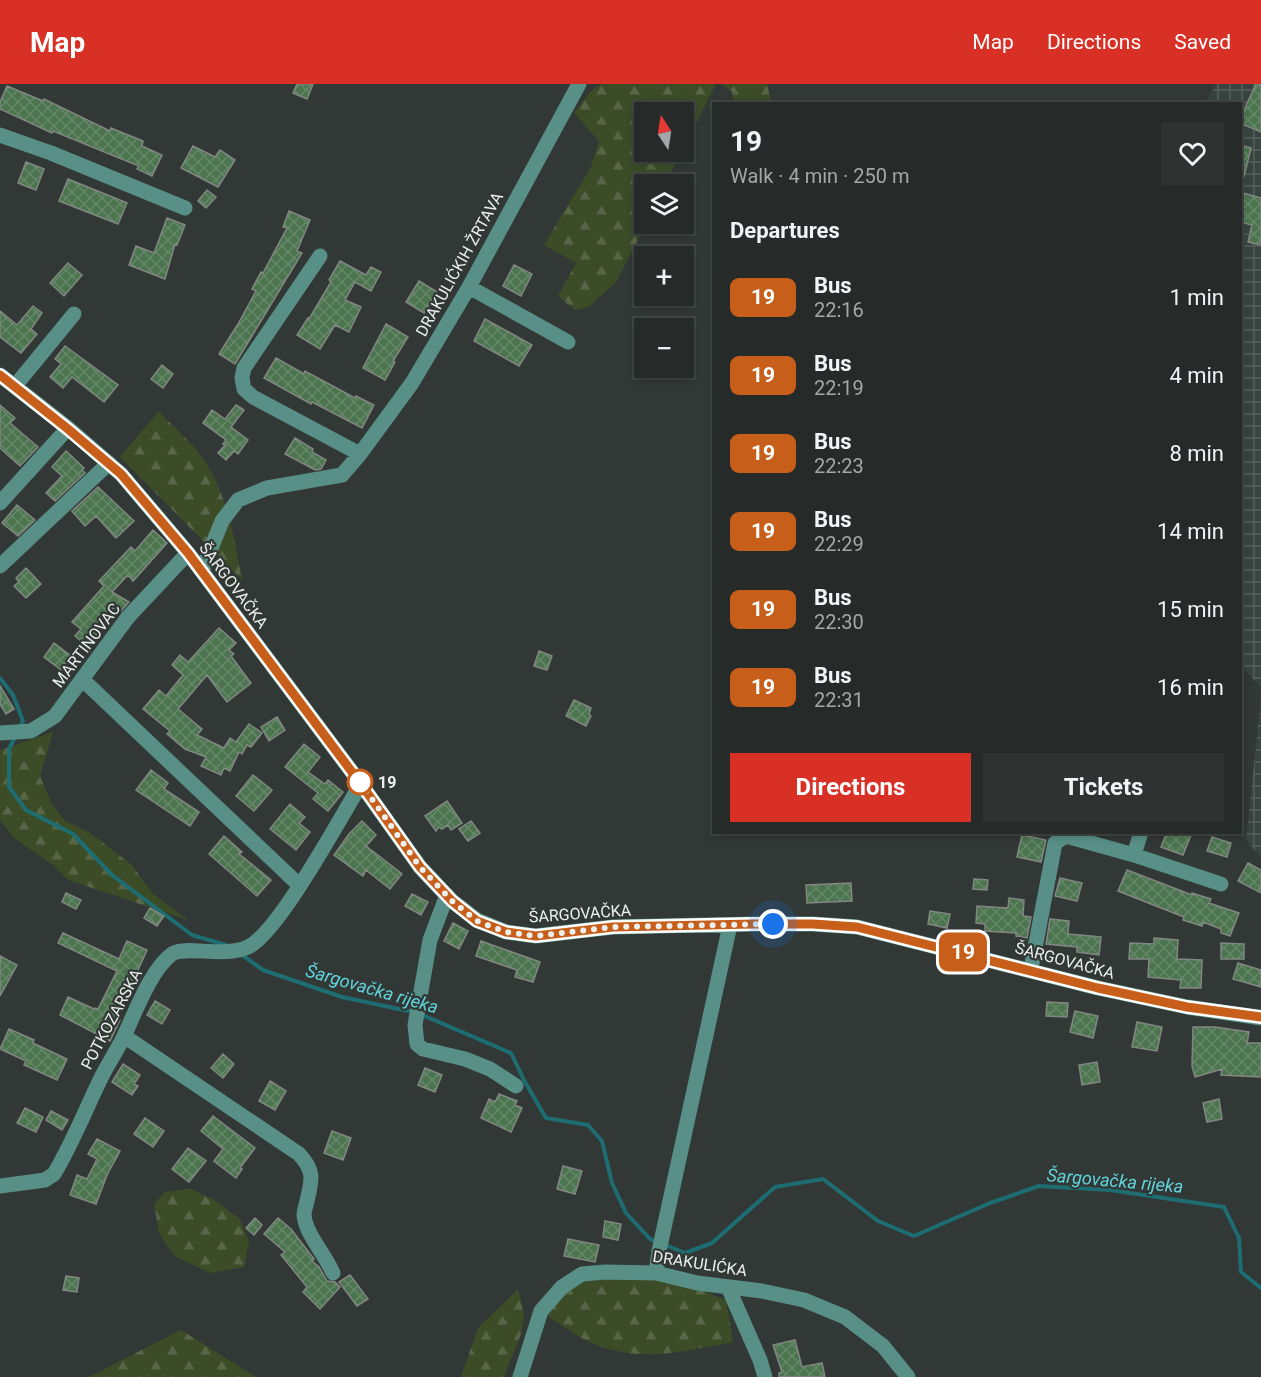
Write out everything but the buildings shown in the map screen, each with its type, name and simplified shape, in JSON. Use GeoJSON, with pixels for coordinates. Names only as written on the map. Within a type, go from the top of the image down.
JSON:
{"type":"FeatureCollection","features":[{"type":"Feature","properties":{"kind":"street","name":"DRAKULIĆKIH ŽRTAVA"},"geometry":{"type":"LineString","coordinates":[[202,571],[222,521],[238,501],[267,488],[342,475],[360,454],[412,383],[469,287],[579,84]]}},
{"type":"Feature","properties":{"kind":"street"},"geometry":{"type":"LineString","coordinates":[[0,135],[51,153],[185,208]]}},
{"type":"Feature","properties":{"kind":"street"},"geometry":{"type":"LineString","coordinates":[[320,256],[244,368],[242,378],[244,389],[253,397],[360,454]]}},
{"type":"Feature","properties":{"kind":"street"},"geometry":{"type":"LineString","coordinates":[[469,287],[568,342]]}},
{"type":"Feature","properties":{"kind":"street"},"geometry":{"type":"LineString","coordinates":[[15,386],[74,314]]}},
{"type":"Feature","properties":{"kind":"street","name":"ŠARGOVAČKA"},"geometry":{"type":"LineString","coordinates":[[0,375],[121,474],[202,571],[420,867],[477,921],[506,932],[536,936],[613,927],[813,924],[857,927],[1031,969],[1098,988],[1187,1007],[1261,1018]]}},
{"type":"Feature","properties":{"kind":"street"},"geometry":{"type":"LineString","coordinates":[[0,504],[68,429]]}},
{"type":"Feature","properties":{"kind":"street"},"geometry":{"type":"LineString","coordinates":[[0,566],[109,463]]}},
{"type":"Feature","properties":{"kind":"street","name":"MARTINOVAC"},"geometry":{"type":"LineString","coordinates":[[4,733],[31,731],[55,716],[129,617],[188,553]]}},
{"type":"Feature","properties":{"kind":"street"},"geometry":{"type":"LineString","coordinates":[[82,679],[300,885]]}},
{"type":"Feature","properties":{"kind":"street","name":"POTKOZARSKA"},"geometry":{"type":"LineString","coordinates":[[0,1186],[45,1180],[54,1174],[124,1036],[135,1009],[158,969],[173,953],[184,951],[227,953],[249,947],[267,931],[300,885],[361,784]]}},
{"type":"Feature","properties":{"kind":"street"},"geometry":{"type":"LineString","coordinates":[[1134,855],[1140,834]]}},
{"type":"Feature","properties":{"kind":"street"},"geometry":{"type":"LineString","coordinates":[[1031,969],[1055,843],[1066,836],[1134,855],[1221,884]]}},
{"type":"Feature","properties":{"kind":"street"},"geometry":{"type":"LineString","coordinates":[[447,895],[430,940],[417,1008],[415,1025],[417,1044],[423,1049],[465,1059],[490,1069],[516,1086]]}},
{"type":"Feature","properties":{"kind":"street"},"geometry":{"type":"LineString","coordinates":[[656,1273],[730,925]]}},
{"type":"Feature","properties":{"kind":"street"},"geometry":{"type":"LineString","coordinates":[[124,1036],[298,1154],[309,1165],[311,1178],[303,1213],[306,1226],[327,1259],[333,1274]]}},
{"type":"Feature","properties":{"kind":"street","name":"DRAKULIĆKA"},"geometry":{"type":"LineString","coordinates":[[520,1377],[541,1311],[561,1287],[582,1274],[605,1272],[656,1273],[697,1283],[762,1291],[804,1300],[844,1317],[883,1346],[908,1377]]}},
{"type":"Feature","properties":{"kind":"street"},"geometry":{"type":"LineString","coordinates":[[728,1287],[760,1360],[765,1377]]}},
{"type":"Feature","properties":{"kind":"shaded area"},"geometry":{"type":"Polygon","coordinates":[[[1216,84],[1261,84],[1261,687],[1242,667],[1242,102],[1206,102],[1216,84]]]}},
{"type":"Feature","properties":{"kind":"shaded area"},"geometry":{"type":"Polygon","coordinates":[[[1261,698],[1261,858],[1246,840],[1261,698]]]}},
{"type":"Feature","properties":{"kind":"green space"},"geometry":{"type":"Polygon","coordinates":[[[601,84],[716,84],[694,127],[694,102],[634,102],[634,162],[677,162],[670,174],[634,174],[634,234],[641,234],[616,282],[589,307],[575,310],[558,296],[576,263],[544,245],[591,167],[599,141],[574,113],[590,92],[601,84]]]}},
{"type":"Feature","properties":{"kind":"green space"},"geometry":{"type":"Polygon","coordinates":[[[722,84],[767,84],[771,102],[734,102],[732,92],[722,84]]]}},
{"type":"Feature","properties":{"kind":"green space"},"geometry":{"type":"Polygon","coordinates":[[[159,411],[194,447],[219,488],[229,518],[242,580],[120,457],[159,411]]]}},
{"type":"Feature","properties":{"kind":"green space"},"geometry":{"type":"Polygon","coordinates":[[[53,732],[40,776],[51,802],[65,821],[89,832],[132,865],[152,893],[188,920],[68,880],[52,864],[15,839],[0,820],[0,750],[53,732]]]}},
{"type":"Feature","properties":{"kind":"green space"},"geometry":{"type":"Polygon","coordinates":[[[191,1189],[214,1200],[240,1219],[249,1242],[244,1267],[210,1273],[174,1256],[159,1233],[154,1204],[165,1192],[191,1189]]]}},
{"type":"Feature","properties":{"kind":"green space"},"geometry":{"type":"Polygon","coordinates":[[[605,1272],[692,1287],[726,1300],[733,1342],[658,1354],[621,1352],[584,1339],[541,1311],[562,1287],[605,1272]]]}},
{"type":"Feature","properties":{"kind":"green space"},"geometry":{"type":"Polygon","coordinates":[[[518,1289],[524,1314],[521,1334],[504,1377],[461,1377],[478,1328],[518,1289]]]}},
{"type":"Feature","properties":{"kind":"green space"},"geometry":{"type":"Polygon","coordinates":[[[181,1330],[256,1377],[89,1377],[181,1330]]]}},
{"type":"Feature","properties":{"kind":"waterway","name":"Šargovačka rijeka"},"geometry":{"type":"LineString","coordinates":[[0,678],[13,695],[23,721],[20,727]]}},
{"type":"Feature","properties":{"kind":"waterway","name":"Šargovačka rijeka"},"geometry":{"type":"LineString","coordinates":[[15,737],[9,749],[9,787],[26,810],[73,834],[112,875],[192,935],[226,945]]}},
{"type":"Feature","properties":{"kind":"waterway","name":"Šargovačka rijeka"},"geometry":{"type":"LineString","coordinates":[[242,955],[263,970],[342,997],[413,1012]]}},
{"type":"Feature","properties":{"kind":"waterway","name":"Šargovačka rijeka"},"geometry":{"type":"LineString","coordinates":[[420,1014],[511,1053],[546,1118],[588,1125],[602,1141],[612,1183],[626,1213],[650,1239],[657,1242]]}},
{"type":"Feature","properties":{"kind":"waterway","name":"Šargovačka rijeka"},"geometry":{"type":"LineString","coordinates":[[663,1244],[685,1253],[712,1243],[775,1187],[823,1179],[878,1221],[914,1236],[990,1203],[1039,1186],[1110,1190],[1224,1207],[1239,1238],[1241,1272],[1261,1288]]}},
{"type":"Feature","properties":{"kind":"bus line","name":"19"},"geometry":{"type":"LineString","coordinates":[[0,375],[121,474],[188,553],[361,784],[420,867],[452,901],[477,921],[506,932],[536,936],[613,927],[813,924],[857,927],[1098,988],[1187,1007],[1261,1017]]}},
{"type":"Feature","properties":{"kind":"place","name":"19"},"geometry":{"type":"Point","coordinates":[360,782]}},
{"type":"Feature","properties":{"kind":"route"},"geometry":{"type":"LineString","coordinates":[[360,782],[420,867],[452,901],[477,921],[506,932],[536,936],[613,927],[773,924]]}}]}
